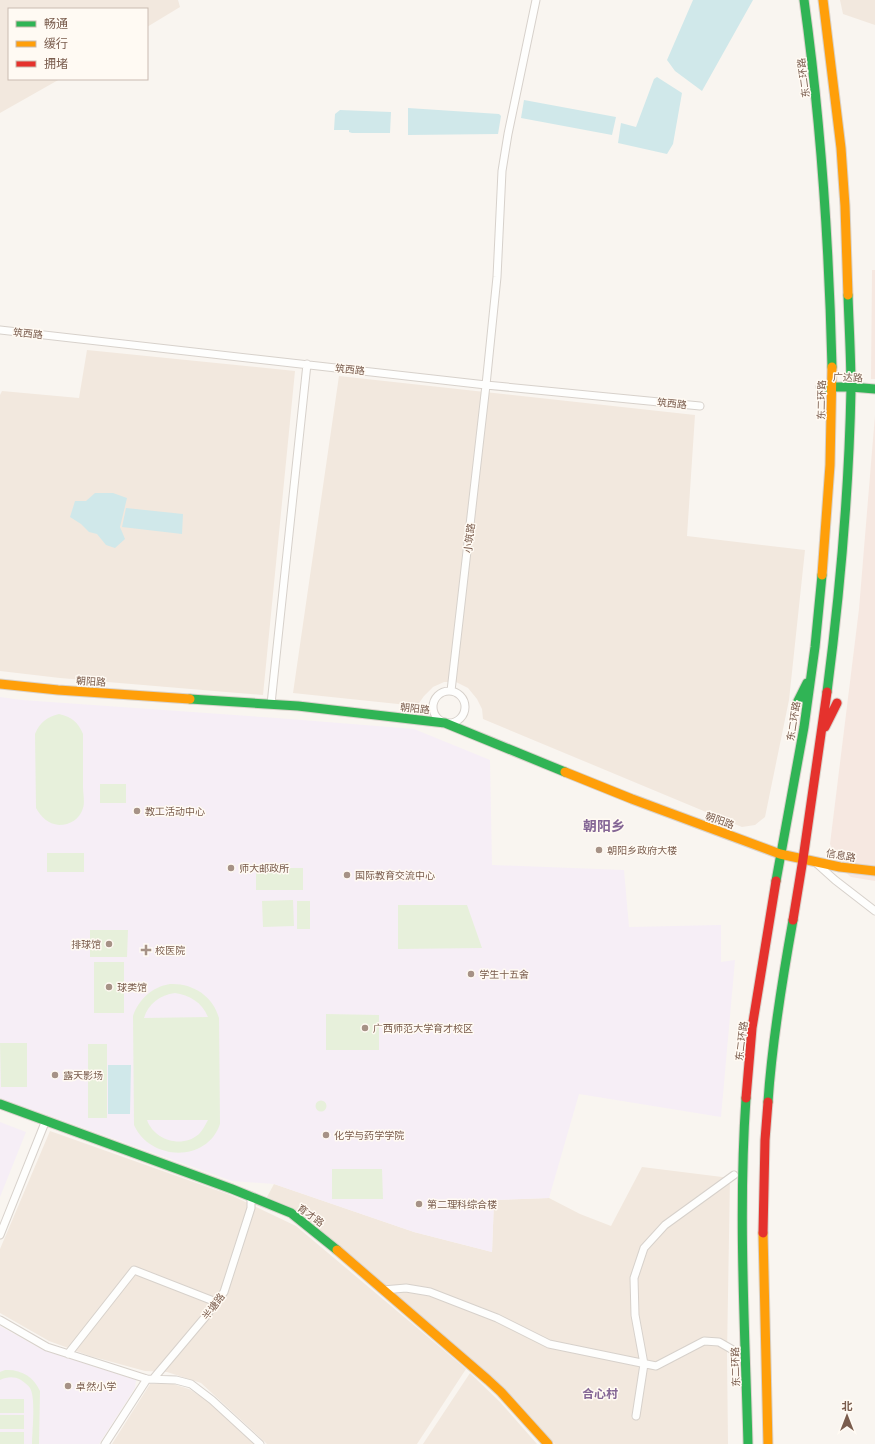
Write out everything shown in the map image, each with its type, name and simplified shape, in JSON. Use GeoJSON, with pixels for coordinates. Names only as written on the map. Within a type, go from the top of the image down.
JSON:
{"type":"FeatureCollection","features":[{"type":"Feature","properties":{"kind":"main road","name":"东二环路"},"geometry":{"type":"LineString","coordinates":[[748,1444],[742,1220],[743,1157],[748,1078],[758,998],[780,854],[812,674],[831,454],[832,387],[826,200],[804,0]]}},
{"type":"Feature","properties":{"kind":"main road"},"geometry":{"type":"LineString","coordinates":[[768,1444],[763,1217],[765,1140],[770,1073],[779,1001],[803,859],[821,737],[838,608],[849,455],[851,387],[846,206],[841,148],[822,0]]}},
{"type":"Feature","properties":{"kind":"main road","name":"广达路"},"geometry":{"type":"LineString","coordinates":[[821,387],[875,389]]}},
{"type":"Feature","properties":{"kind":"main road"},"geometry":{"type":"LineString","coordinates":[[797,703],[812,674]]}},
{"type":"Feature","properties":{"kind":"main road","name":"朝阳路"},"geometry":{"type":"LineString","coordinates":[[0,684],[89,692],[271,704],[445,722],[632,799],[780,854],[803,859]]}},
{"type":"Feature","properties":{"kind":"main road"},"geometry":{"type":"LineString","coordinates":[[821,737],[837,703]]}},
{"type":"Feature","properties":{"kind":"main road","name":"信息路"},"geometry":{"type":"LineString","coordinates":[[803,859],[840,867],[875,871]]}},
{"type":"Feature","properties":{"kind":"main road","name":"育才路"},"geometry":{"type":"LineString","coordinates":[[0,1104],[199,1176],[291,1213],[501,1392],[548,1444]]}},
{"type":"Feature","properties":{"kind":"street","name":"小筑路"},"geometry":{"type":"LineString","coordinates":[[452,692],[486,385],[496,277],[502,171],[508,134],[536,0]]}},
{"type":"Feature","properties":{"kind":"street","name":"筑西路"},"geometry":{"type":"LineString","coordinates":[[0,330],[486,385],[700,406]]}},
{"type":"Feature","properties":{"kind":"street"},"geometry":{"type":"LineString","coordinates":[[271,704],[307,364]]}},
{"type":"Feature","properties":{"kind":"street"},"geometry":{"type":"LineString","coordinates":[[452,692],[461,696],[464,700],[465,711],[460,719],[450,723],[445,722],[436,716],[433,706],[434,701],[441,693],[452,692]]}},
{"type":"Feature","properties":{"kind":"street"},"geometry":{"type":"LineString","coordinates":[[815,862],[835,880],[875,911]]}},
{"type":"Feature","properties":{"kind":"street"},"geometry":{"type":"LineString","coordinates":[[0,1235],[46,1120]]}},
{"type":"Feature","properties":{"kind":"street"},"geometry":{"type":"LineString","coordinates":[[636,1416],[644,1364],[635,1315],[634,1278],[644,1248],[665,1226],[734,1175]]}},
{"type":"Feature","properties":{"kind":"street","name":"半塘路"},"geometry":{"type":"LineString","coordinates":[[105,1444],[150,1379],[224,1292],[251,1208],[251,1196]]}},
{"type":"Feature","properties":{"kind":"street"},"geometry":{"type":"LineString","coordinates":[[68,1354],[134,1270],[216,1302]]}},
{"type":"Feature","properties":{"kind":"street"},"geometry":{"type":"LineString","coordinates":[[383,1290],[406,1288],[430,1292],[496,1318],[549,1344],[644,1364],[656,1366],[704,1341],[719,1342],[733,1350]]}},
{"type":"Feature","properties":{"kind":"street"},"geometry":{"type":"LineString","coordinates":[[0,1320],[47,1348],[150,1379],[176,1380],[191,1384],[212,1400],[260,1444]]}},
{"type":"Feature","properties":{"kind":"shaded area"},"geometry":{"type":"Polygon","coordinates":[[[0,0],[178,0],[180,7],[148,26],[148,8],[8,8],[8,80],[58,80],[0,113],[0,0]]]}},
{"type":"Feature","properties":{"kind":"shaded area"},"geometry":{"type":"Polygon","coordinates":[[[840,0],[875,0],[875,25],[843,14],[840,0]]]}},
{"type":"Feature","properties":{"kind":"shaded area"},"geometry":{"type":"Polygon","coordinates":[[[872,270],[875,270],[875,379],[871,379],[872,270]]]}},
{"type":"Feature","properties":{"kind":"shaded area"},"geometry":{"type":"Polygon","coordinates":[[[87,350],[295,371],[263,695],[60,678],[0,671],[0,395],[2,391],[79,398],[87,350]]]}},
{"type":"Feature","properties":{"kind":"shaded area"},"geometry":{"type":"Polygon","coordinates":[[[339,376],[695,415],[687,536],[805,550],[789,700],[765,817],[755,825],[742,827],[483,719],[482,709],[477,699],[468,688],[456,682],[444,682],[433,687],[417,706],[293,693],[339,376]]]}},
{"type":"Feature","properties":{"kind":"shaded area"},"geometry":{"type":"Polygon","coordinates":[[[875,415],[875,881],[851,877],[840,867],[830,844],[859,609],[875,415]]]}},
{"type":"Feature","properties":{"kind":"shaded area","name":"广西师范大学育才校区"},"geometry":{"type":"Polygon","coordinates":[[[0,697],[22,700],[414,729],[490,760],[492,865],[624,870],[629,927],[721,925],[721,962],[735,960],[721,1117],[579,1094],[549,1198],[494,1200],[492,1252],[414,1232],[274,1184],[232,1181],[0,1098],[0,697]]]}},
{"type":"Feature","properties":{"kind":"shaded area"},"geometry":{"type":"Polygon","coordinates":[[[0,1122],[26,1132],[0,1197],[0,1122]]]}},
{"type":"Feature","properties":{"kind":"shaded area"},"geometry":{"type":"Polygon","coordinates":[[[50,1131],[233,1196],[296,1226],[466,1369],[417,1444],[267,1444],[201,1383],[167,1372],[145,1371],[90,1356],[49,1341],[0,1313],[0,1249],[50,1131]]]}},
{"type":"Feature","properties":{"kind":"shaded area"},"geometry":{"type":"Polygon","coordinates":[[[642,1167],[730,1178],[727,1354],[728,1444],[555,1444],[517,1401],[493,1378],[295,1211],[267,1197],[274,1184],[414,1232],[492,1252],[494,1200],[549,1198],[580,1214],[611,1226],[642,1167]]]}},
{"type":"Feature","properties":{"kind":"shaded area","name":"卓然小学"},"geometry":{"type":"Polygon","coordinates":[[[0,1326],[43,1350],[136,1380],[135,1388],[99,1444],[0,1444],[0,1326]]]}},
{"type":"Feature","properties":{"kind":"shaded area"},"geometry":{"type":"Polygon","coordinates":[[[470,1373],[500,1402],[537,1444],[423,1444],[470,1373]]]}},
{"type":"Feature","properties":{"kind":"shaded area"},"geometry":{"type":"Polygon","coordinates":[[[150,1384],[173,1384],[189,1389],[210,1402],[254,1444],[112,1444],[150,1384]]]}},
{"type":"Feature","properties":{"kind":"green space"},"geometry":{"type":"Polygon","coordinates":[[[59,714],[74,721],[79,726],[83,734],[84,806],[80,815],[74,821],[59,825],[45,820],[36,808],[35,734],[39,726],[44,721],[59,714]]]}},
{"type":"Feature","properties":{"kind":"green space"},"geometry":{"type":"Polygon","coordinates":[[[100,784],[126,784],[126,803],[100,803],[100,784]]]}},
{"type":"Feature","properties":{"kind":"green space"},"geometry":{"type":"Polygon","coordinates":[[[47,853],[84,853],[84,872],[47,872],[47,853]]]}},
{"type":"Feature","properties":{"kind":"green space"},"geometry":{"type":"Polygon","coordinates":[[[256,868],[303,868],[303,890],[256,890],[256,868]]]}},
{"type":"Feature","properties":{"kind":"green space"},"geometry":{"type":"Polygon","coordinates":[[[293,900],[294,926],[263,927],[262,901],[293,900]]]}},
{"type":"Feature","properties":{"kind":"green space"},"geometry":{"type":"Polygon","coordinates":[[[297,901],[310,901],[310,929],[297,929],[297,901]]]}},
{"type":"Feature","properties":{"kind":"green space"},"geometry":{"type":"Polygon","coordinates":[[[398,905],[467,905],[482,948],[398,949],[398,905]]]}},
{"type":"Feature","properties":{"kind":"green space","name":"排球馆"},"geometry":{"type":"Polygon","coordinates":[[[90,930],[128,930],[127,957],[90,957],[90,930]]]}},
{"type":"Feature","properties":{"kind":"green space","name":"球类馆"},"geometry":{"type":"Polygon","coordinates":[[[94,962],[124,962],[124,1013],[94,1013],[94,962]]]}},
{"type":"Feature","properties":{"kind":"green space"},"geometry":{"type":"Polygon","coordinates":[[[178,984],[201,992],[212,1003],[219,1018],[220,1124],[213,1137],[203,1146],[191,1151],[178,1153],[165,1151],[152,1146],[142,1137],[134,1125],[133,1016],[139,1004],[147,995],[163,986],[178,984]],[[175,993],[164,996],[155,1001],[148,1008],[144,1018],[208,1017],[199,1003],[185,995],[175,993]],[[147,1120],[156,1133],[162,1137],[169,1140],[185,1141],[192,1139],[199,1134],[208,1120],[147,1120]]]}},
{"type":"Feature","properties":{"kind":"green space"},"geometry":{"type":"Polygon","coordinates":[[[326,1014],[379,1015],[379,1050],[326,1050],[326,1014]]]}},
{"type":"Feature","properties":{"kind":"green space"},"geometry":{"type":"Polygon","coordinates":[[[0,1043],[27,1043],[27,1087],[1,1087],[0,1043]]]}},
{"type":"Feature","properties":{"kind":"green space"},"geometry":{"type":"Polygon","coordinates":[[[88,1044],[107,1044],[107,1118],[88,1118],[88,1044]]]}},
{"type":"Feature","properties":{"kind":"green space"},"geometry":{"type":"Polygon","coordinates":[[[321,1100],[325,1102],[327,1106],[325,1110],[321,1112],[317,1110],[315,1106],[317,1102],[321,1100]]]}},
{"type":"Feature","properties":{"kind":"green space"},"geometry":{"type":"Polygon","coordinates":[[[332,1169],[382,1169],[383,1199],[332,1199],[332,1169]]]}},
{"type":"Feature","properties":{"kind":"green space"},"geometry":{"type":"Polygon","coordinates":[[[5,1370],[16,1371],[31,1378],[40,1391],[39,1444],[32,1444],[33,1399],[30,1388],[22,1381],[13,1377],[0,1380],[0,1372],[5,1370]]]}},
{"type":"Feature","properties":{"kind":"green space"},"geometry":{"type":"Polygon","coordinates":[[[0,1399],[24,1399],[24,1413],[0,1413],[0,1399]]]}},
{"type":"Feature","properties":{"kind":"green space"},"geometry":{"type":"Polygon","coordinates":[[[0,1415],[24,1415],[24,1429],[0,1429],[0,1415]]]}},
{"type":"Feature","properties":{"kind":"green space"},"geometry":{"type":"Polygon","coordinates":[[[0,1432],[24,1432],[24,1444],[0,1444],[0,1432]]]}},
{"type":"Feature","properties":{"kind":"water"},"geometry":{"type":"Polygon","coordinates":[[[693,0],[753,0],[702,91],[675,71],[667,60],[693,0]]]}},
{"type":"Feature","properties":{"kind":"water"},"geometry":{"type":"Polygon","coordinates":[[[657,77],[682,93],[673,144],[667,154],[618,143],[621,123],[636,127],[654,79],[657,77]]]}},
{"type":"Feature","properties":{"kind":"water"},"geometry":{"type":"Polygon","coordinates":[[[524,100],[616,117],[612,135],[521,118],[524,100]]]}},
{"type":"Feature","properties":{"kind":"water"},"geometry":{"type":"Polygon","coordinates":[[[408,108],[499,114],[501,116],[498,134],[408,135],[408,108]]]}},
{"type":"Feature","properties":{"kind":"water"},"geometry":{"type":"Polygon","coordinates":[[[340,110],[391,112],[390,133],[352,133],[349,132],[349,130],[334,130],[335,114],[340,110]]]}},
{"type":"Feature","properties":{"kind":"water"},"geometry":{"type":"Polygon","coordinates":[[[95,493],[113,493],[127,498],[120,527],[125,539],[115,548],[106,545],[97,534],[89,532],[81,524],[70,517],[75,501],[86,501],[95,493]]]}},
{"type":"Feature","properties":{"kind":"water"},"geometry":{"type":"Polygon","coordinates":[[[126,508],[183,514],[182,534],[122,527],[126,508]]]}},
{"type":"Feature","properties":{"kind":"water"},"geometry":{"type":"Polygon","coordinates":[[[108,1065],[131,1065],[130,1114],[108,1114],[108,1065]]]}},
{"type":"Feature","properties":{"kind":"traffic: fast"},"geometry":{"type":"LineString","coordinates":[[804,0],[820,137],[829,275],[832,367]]}},
{"type":"Feature","properties":{"kind":"traffic: fast"},"geometry":{"type":"LineString","coordinates":[[827,692],[840,579],[846,503],[851,389],[848,295]]}},
{"type":"Feature","properties":{"kind":"traffic: fast"},"geometry":{"type":"LineString","coordinates":[[821,387],[875,389]]}},
{"type":"Feature","properties":{"kind":"traffic: fast"},"geometry":{"type":"LineString","coordinates":[[776,881],[804,727],[815,647],[822,575]]}},
{"type":"Feature","properties":{"kind":"traffic: fast"},"geometry":{"type":"LineString","coordinates":[[797,703],[807,683]]}},
{"type":"Feature","properties":{"kind":"traffic: fast"},"geometry":{"type":"LineString","coordinates":[[190,699],[298,706],[445,723],[565,772]]}},
{"type":"Feature","properties":{"kind":"traffic: fast"},"geometry":{"type":"LineString","coordinates":[[768,1102],[778,1011],[793,920]]}},
{"type":"Feature","properties":{"kind":"traffic: fast"},"geometry":{"type":"LineString","coordinates":[[746,1098],[742,1228],[748,1444]]}},
{"type":"Feature","properties":{"kind":"traffic: fast"},"geometry":{"type":"LineString","coordinates":[[0,1104],[232,1189],[291,1213],[337,1250]]}},
{"type":"Feature","properties":{"kind":"traffic: slow"},"geometry":{"type":"LineString","coordinates":[[823,0],[841,148],[845,206],[848,295]]}},
{"type":"Feature","properties":{"kind":"traffic: slow"},"geometry":{"type":"LineString","coordinates":[[822,575],[830,465],[832,367]]}},
{"type":"Feature","properties":{"kind":"traffic: slow"},"geometry":{"type":"LineString","coordinates":[[0,684],[58,690],[190,699]]}},
{"type":"Feature","properties":{"kind":"traffic: slow"},"geometry":{"type":"LineString","coordinates":[[565,772],[632,799],[780,854],[840,867],[875,871]]}},
{"type":"Feature","properties":{"kind":"traffic: slow"},"geometry":{"type":"LineString","coordinates":[[763,1233],[768,1444]]}},
{"type":"Feature","properties":{"kind":"traffic: slow"},"geometry":{"type":"LineString","coordinates":[[337,1250],[488,1380],[501,1392],[548,1444]]}},
{"type":"Feature","properties":{"kind":"traffic: jam"},"geometry":{"type":"LineString","coordinates":[[793,920],[827,692]]}},
{"type":"Feature","properties":{"kind":"traffic: jam"},"geometry":{"type":"LineString","coordinates":[[825,727],[837,703]]}},
{"type":"Feature","properties":{"kind":"traffic: jam"},"geometry":{"type":"LineString","coordinates":[[746,1098],[752,1028],[776,881]]}},
{"type":"Feature","properties":{"kind":"traffic: jam"},"geometry":{"type":"LineString","coordinates":[[763,1233],[765,1140],[768,1102]]}},
{"type":"Feature","properties":{"kind":"place","name":"教工活动中心"},"geometry":{"type":"Point","coordinates":[137,811]}},
{"type":"Feature","properties":{"kind":"place","name":"朝阳乡政府大楼"},"geometry":{"type":"Point","coordinates":[599,850]}},
{"type":"Feature","properties":{"kind":"place","name":"师大邮政所"},"geometry":{"type":"Point","coordinates":[231,868]}},
{"type":"Feature","properties":{"kind":"place","name":"国际教育交流中心"},"geometry":{"type":"Point","coordinates":[347,875]}},
{"type":"Feature","properties":{"kind":"place","name":"排球馆"},"geometry":{"type":"Point","coordinates":[109,944]}},
{"type":"Feature","properties":{"kind":"place","name":"校医院"},"geometry":{"type":"Point","coordinates":[146,950]}},
{"type":"Feature","properties":{"kind":"place","name":"学生十五舍"},"geometry":{"type":"Point","coordinates":[471,974]}},
{"type":"Feature","properties":{"kind":"place","name":"球类馆"},"geometry":{"type":"Point","coordinates":[109,987]}},
{"type":"Feature","properties":{"kind":"place","name":"广西师范大学育才校区"},"geometry":{"type":"Point","coordinates":[365,1028]}},
{"type":"Feature","properties":{"kind":"place","name":"露天影场"},"geometry":{"type":"Point","coordinates":[55,1075]}},
{"type":"Feature","properties":{"kind":"place","name":"化学与药学学院"},"geometry":{"type":"Point","coordinates":[326,1135]}},
{"type":"Feature","properties":{"kind":"place","name":"第二理科综合楼"},"geometry":{"type":"Point","coordinates":[419,1204]}},
{"type":"Feature","properties":{"kind":"place","name":"卓然小学"},"geometry":{"type":"Point","coordinates":[68,1386]}},
{"type":"Feature","properties":{"kind":"district","name":"朝阳乡"},"geometry":{"type":"Point","coordinates":[604,826]}},
{"type":"Feature","properties":{"kind":"district","name":"合心村"},"geometry":{"type":"Point","coordinates":[600,1394]}}]}
